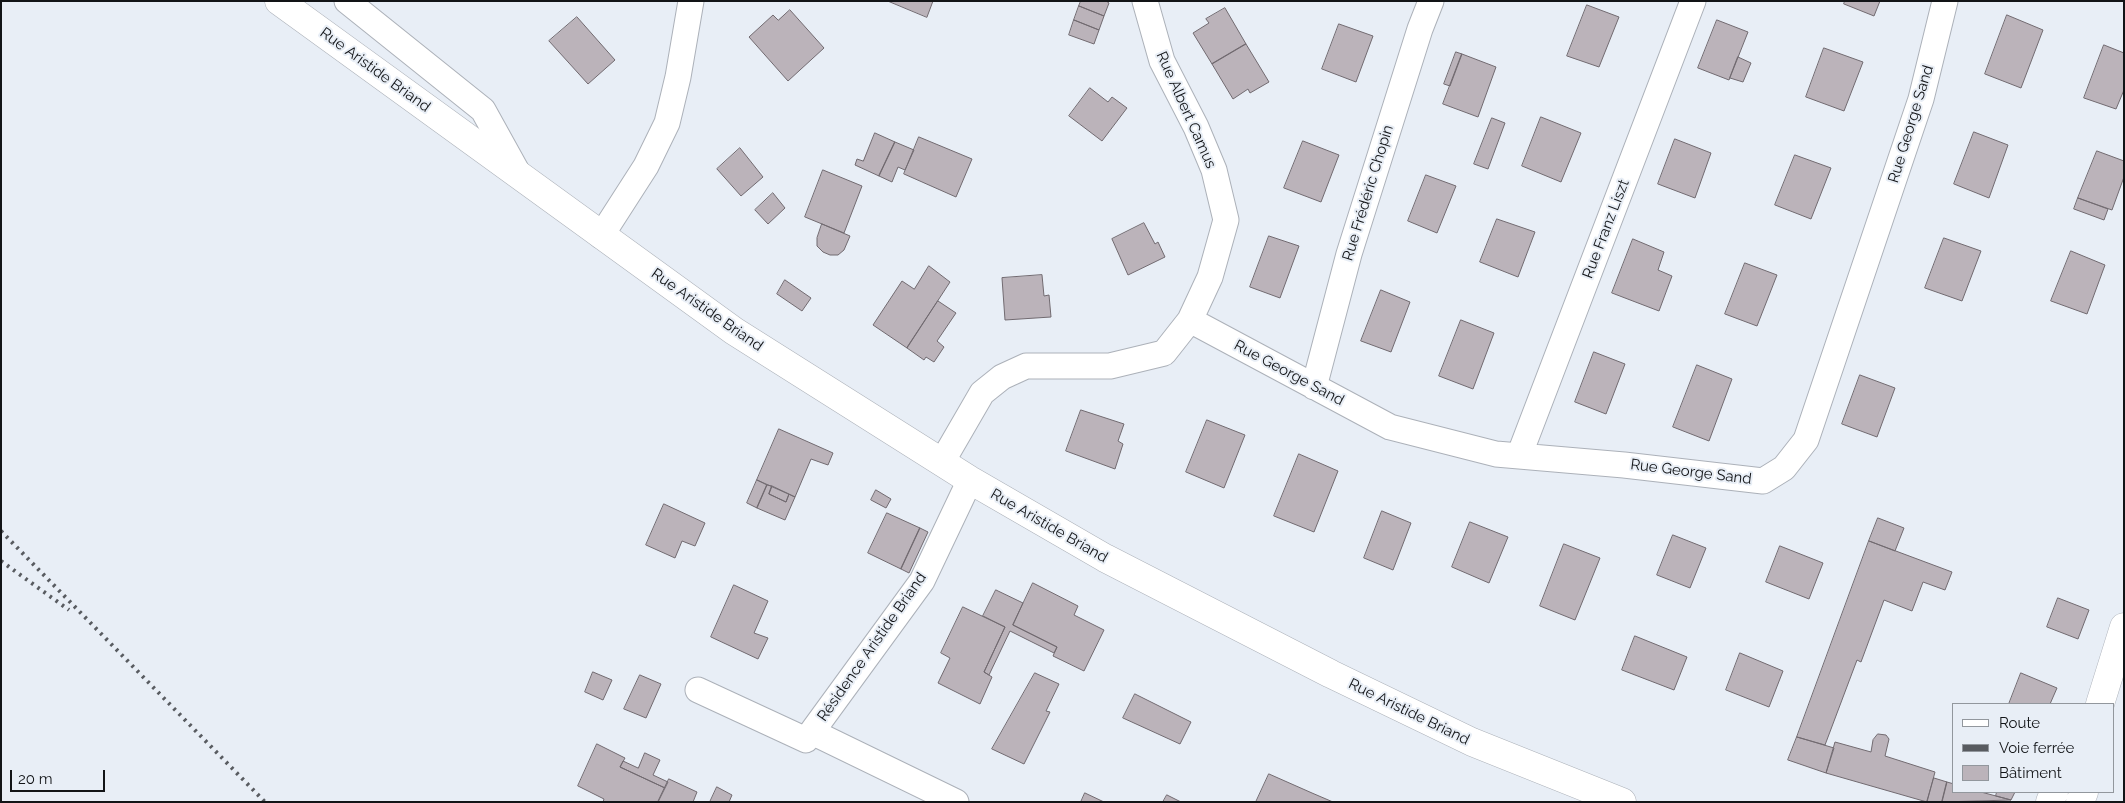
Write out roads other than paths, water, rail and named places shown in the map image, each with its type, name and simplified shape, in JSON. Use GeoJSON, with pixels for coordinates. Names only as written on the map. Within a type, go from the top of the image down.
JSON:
{"type":"FeatureCollection","features":[{"type":"Feature","properties":{"kind":"main road","name":"Rue Aristide Briand"},"geometry":{"type":"LineString","coordinates":[[280,1],[734,331],[970,480],[1105,558],[1331,674],[1472,742],[1622,802]]}},
{"type":"Feature","properties":{"kind":"main road"},"geometry":{"type":"LineString","coordinates":[[2100,703],[2124,627]]}},
{"type":"Feature","properties":{"kind":"street","name":"Rue Aristide Briand"},"geometry":{"type":"LineString","coordinates":[[347,1],[482,110],[519,175]]}},
{"type":"Feature","properties":{"kind":"street"},"geometry":{"type":"LineString","coordinates":[[601,236],[646,166],[667,123],[678,77],[690,1]]}},
{"type":"Feature","properties":{"kind":"street","name":"Rue Albert Camus"},"geometry":{"type":"LineString","coordinates":[[942,462],[982,393],[1002,377],[1026,366],[1110,366],[1164,353],[1190,320],[1210,277],[1226,220],[1214,170],[1196,127],[1162,61],[1145,1]]}},
{"type":"Feature","properties":{"kind":"street","name":"Rue Frédéric Chopin"},"geometry":{"type":"LineString","coordinates":[[1314,387],[1349,254],[1420,29],[1431,1]]}},
{"type":"Feature","properties":{"kind":"street","name":"Rue Franz Liszt"},"geometry":{"type":"LineString","coordinates":[[1519,456],[1693,1]]}},
{"type":"Feature","properties":{"kind":"street","name":"Rue George Sand"},"geometry":{"type":"LineString","coordinates":[[1190,320],[1390,427],[1496,454],[1624,465],[1763,481],[1784,468],[1806,440],[1921,99],[1945,1]]}},
{"type":"Feature","properties":{"kind":"street","name":"Résidence Aristide Briand"},"geometry":{"type":"LineString","coordinates":[[698,690],[806,740],[922,582],[970,480]]}},
{"type":"Feature","properties":{"kind":"street","name":"Résidence Aristide Briand"},"geometry":{"type":"LineString","coordinates":[[812,732],[956,802]]}},
{"type":"Feature","properties":{"kind":"railway"},"geometry":{"type":"LineString","coordinates":[[1,531],[265,802]]}},
{"type":"Feature","properties":{"kind":"railway"},"geometry":{"type":"LineString","coordinates":[[1,561],[69,610]]}}]}
